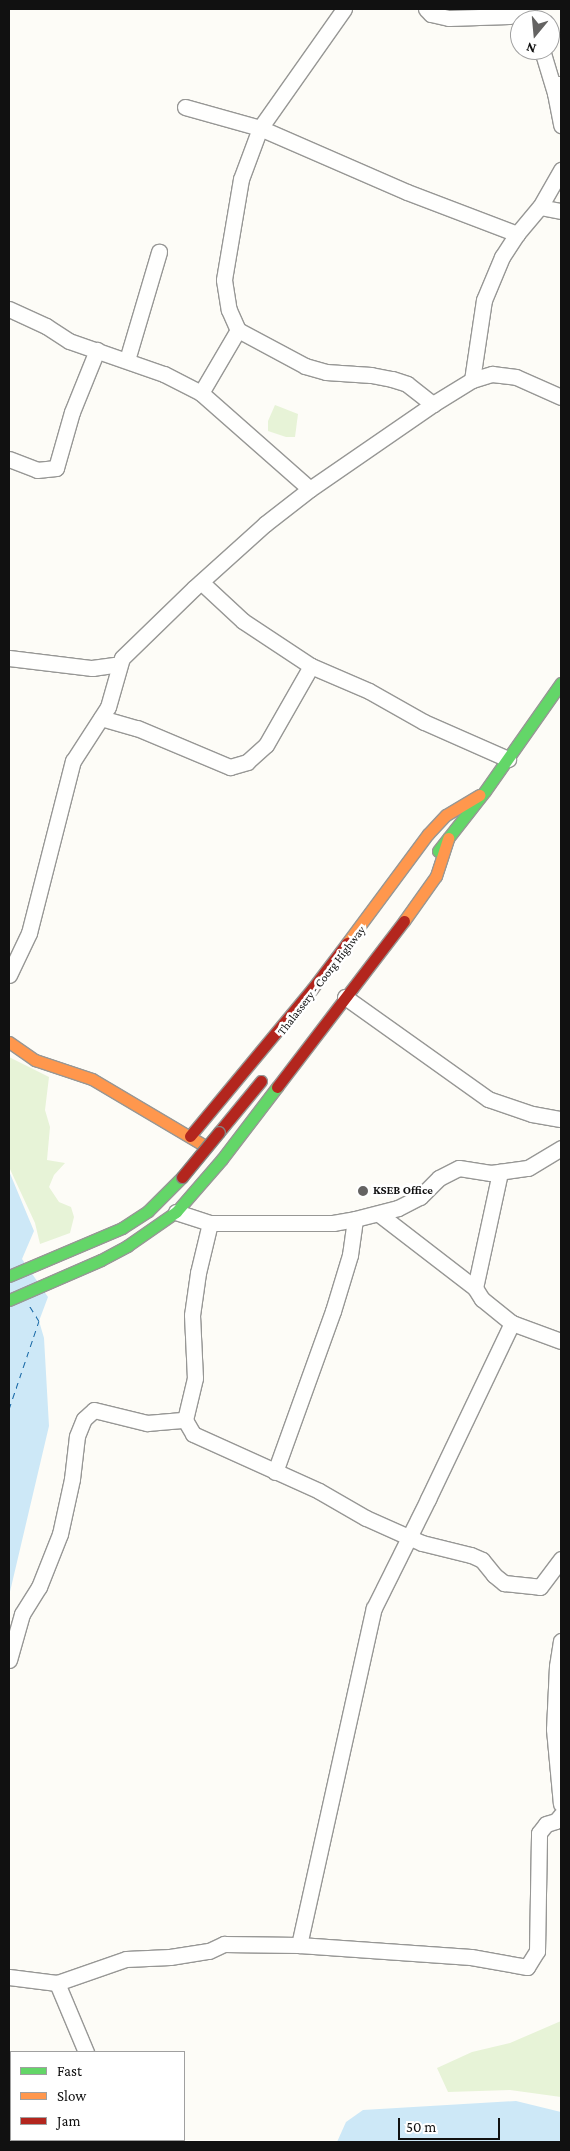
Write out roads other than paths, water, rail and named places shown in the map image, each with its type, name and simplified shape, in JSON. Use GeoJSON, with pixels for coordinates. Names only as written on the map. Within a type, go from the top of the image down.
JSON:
{"type":"FeatureCollection","features":[{"type":"Feature","properties":{"kind":"main road"},"geometry":{"type":"LineString","coordinates":[[425,868],[485,791],[561,683]]}},
{"type":"Feature","properties":{"kind":"main road"},"geometry":{"type":"LineString","coordinates":[[190,1136],[312,988],[428,834],[446,815],[485,791]]}},
{"type":"Feature","properties":{"kind":"main road"},"geometry":{"type":"LineString","coordinates":[[9,1300],[127,1246],[176,1212],[222,1159],[397,932],[436,876],[448,838]]}},
{"type":"Feature","properties":{"kind":"main road"},"geometry":{"type":"LineString","coordinates":[[9,1042],[35,1060],[92,1079],[190,1136],[222,1159]]}},
{"type":"Feature","properties":{"kind":"main road"},"geometry":{"type":"LineString","coordinates":[[9,1276],[122,1228],[148,1211],[182,1178],[268,1073]]}},
{"type":"Feature","properties":{"kind":"street"},"geometry":{"type":"LineString","coordinates":[[341,9],[260,128],[241,179],[224,280],[229,310],[238,330],[296,359],[306,366],[326,372],[371,375],[392,379],[407,384],[433,404]]}},
{"type":"Feature","properties":{"kind":"street"},"geometry":{"type":"LineString","coordinates":[[426,9],[431,14],[448,18],[509,16],[529,9]]}},
{"type":"Feature","properties":{"kind":"street"},"geometry":{"type":"LineString","coordinates":[[546,60],[558,89],[561,125]]}},
{"type":"Feature","properties":{"kind":"street"},"geometry":{"type":"LineString","coordinates":[[185,107],[260,128],[407,192],[517,234]]}},
{"type":"Feature","properties":{"kind":"street"},"geometry":{"type":"LineString","coordinates":[[472,380],[484,300],[502,257],[517,234],[540,207],[561,170]]}},
{"type":"Feature","properties":{"kind":"street"},"geometry":{"type":"LineString","coordinates":[[540,207],[561,211]]}},
{"type":"Feature","properties":{"kind":"street"},"geometry":{"type":"LineString","coordinates":[[126,360],[159,252]]}},
{"type":"Feature","properties":{"kind":"street"},"geometry":{"type":"LineString","coordinates":[[9,309],[46,326],[69,340],[164,374],[201,393],[310,488]]}},
{"type":"Feature","properties":{"kind":"street"},"geometry":{"type":"LineString","coordinates":[[201,393],[238,330]]}},
{"type":"Feature","properties":{"kind":"street"},"geometry":{"type":"LineString","coordinates":[[9,459],[37,470],[56,468],[72,412],[97,350]]}},
{"type":"Feature","properties":{"kind":"street"},"geometry":{"type":"LineString","coordinates":[[9,975],[29,933],[73,761],[108,707],[122,658],[201,582],[310,488],[433,404],[472,380],[492,374],[516,377],[561,397]]}},
{"type":"Feature","properties":{"kind":"street"},"geometry":{"type":"LineString","coordinates":[[201,582],[243,621],[311,666],[369,690],[424,722],[508,759]]}},
{"type":"Feature","properties":{"kind":"street"},"geometry":{"type":"LineString","coordinates":[[9,658],[92,668],[120,664]]}},
{"type":"Feature","properties":{"kind":"street"},"geometry":{"type":"LineString","coordinates":[[101,718],[136,728],[230,767],[247,762],[266,745],[311,666]]}},
{"type":"Feature","properties":{"kind":"street"},"geometry":{"type":"LineString","coordinates":[[345,997],[488,1099],[532,1114],[561,1120]]}},
{"type":"Feature","properties":{"kind":"street"},"geometry":{"type":"LineString","coordinates":[[176,1212],[210,1223],[333,1223],[379,1214],[420,1198],[439,1178],[459,1168],[492,1174],[528,1168],[561,1148]]}},
{"type":"Feature","properties":{"kind":"street"},"geometry":{"type":"LineString","coordinates":[[475,1288],[500,1172]]}},
{"type":"Feature","properties":{"kind":"street"},"geometry":{"type":"LineString","coordinates":[[379,1214],[475,1288],[482,1299],[512,1323],[561,1342]]}},
{"type":"Feature","properties":{"kind":"street"},"geometry":{"type":"LineString","coordinates":[[275,1472],[333,1311],[350,1255],[355,1219]]}},
{"type":"Feature","properties":{"kind":"street"},"geometry":{"type":"LineString","coordinates":[[210,1223],[198,1273],[192,1315],[195,1378],[185,1420],[193,1434],[319,1491],[366,1518],[422,1544],[471,1555],[482,1560],[494,1575],[504,1583],[515,1586],[540,1587],[561,1559]]}},
{"type":"Feature","properties":{"kind":"street"},"geometry":{"type":"LineString","coordinates":[[299,1945],[374,1608],[512,1323]]}},
{"type":"Feature","properties":{"kind":"street"},"geometry":{"type":"LineString","coordinates":[[9,1660],[22,1614],[39,1587],[60,1534],[72,1480],[77,1436],[84,1419],[94,1410],[147,1423],[185,1420]]}},
{"type":"Feature","properties":{"kind":"street"},"geometry":{"type":"LineString","coordinates":[[561,1641],[557,1666],[554,1729],[561,1804]]}},
{"type":"Feature","properties":{"kind":"street"},"geometry":{"type":"LineString","coordinates":[[9,1977],[57,1983],[126,1959],[170,1957],[209,1951],[224,1944],[299,1945],[470,1957],[527,1966],[537,1951],[537,1860],[539,1833],[546,1824],[556,1821],[561,1815]]}},
{"type":"Feature","properties":{"kind":"street"},"geometry":{"type":"LineString","coordinates":[[57,1983],[86,2051]]}},
{"type":"Feature","properties":{"kind":"water"},"geometry":{"type":"Polygon","coordinates":[[[9,1171],[34,1231],[22,1259],[48,1297],[39,1321],[44,1338],[49,1426],[9,1596],[9,1171]]]}},
{"type":"Feature","properties":{"kind":"water"},"geometry":{"type":"Polygon","coordinates":[[[516,2101],[561,2112],[561,2142],[337,2142],[346,2122],[363,2110],[516,2101]]]}},
{"type":"Feature","properties":{"kind":"place","name":"KSEB Office"},"geometry":{"type":"Point","coordinates":[363,1191]}}]}
